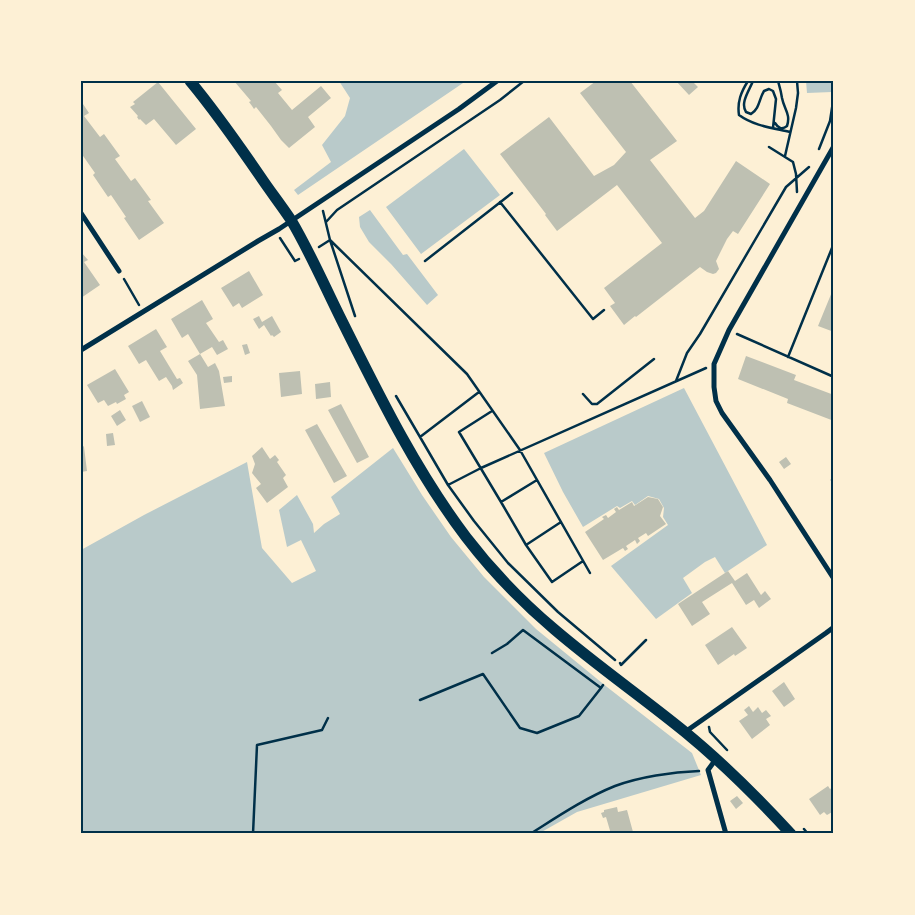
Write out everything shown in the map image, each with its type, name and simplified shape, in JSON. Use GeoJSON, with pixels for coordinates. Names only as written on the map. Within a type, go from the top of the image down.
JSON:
{"type":"FeatureCollection","features":[{"type":"Feature","properties":{"kind":"main road"},"geometry":{"type":"LineString","coordinates":[[190,81],[238,143],[291,220],[408,448],[436,494],[468,540],[498,575],[540,617],[716,758],[746,785],[791,834]]}},
{"type":"Feature","properties":{"kind":"street"},"geometry":{"type":"LineString","coordinates":[[81,350],[279,229],[497,81]]}},
{"type":"Feature","properties":{"kind":"street"},"geometry":{"type":"LineString","coordinates":[[834,146],[832,156],[729,330],[714,364],[716,401],[722,413],[770,480],[834,579]]}},
{"type":"Feature","properties":{"kind":"street"},"geometry":{"type":"LineString","coordinates":[[81,213],[119,271]]}},
{"type":"Feature","properties":{"kind":"street"},"geometry":{"type":"LineString","coordinates":[[685,732],[834,627]]}},
{"type":"Feature","properties":{"kind":"street"},"geometry":{"type":"LineString","coordinates":[[716,758],[708,770],[726,834]]}},
{"type":"Feature","properties":{"kind":"path"},"geometry":{"type":"LineString","coordinates":[[326,222],[337,210],[500,100],[524,81]]}},
{"type":"Feature","properties":{"kind":"path"},"geometry":{"type":"LineString","coordinates":[[748,81],[743,89],[738,106],[739,115],[748,122],[790,132]]}},
{"type":"Feature","properties":{"kind":"path"},"geometry":{"type":"LineString","coordinates":[[753,81],[744,103],[745,110],[752,114],[764,91],[770,89],[773,91],[776,99],[773,128]]}},
{"type":"Feature","properties":{"kind":"path"},"geometry":{"type":"LineString","coordinates":[[774,122],[780,128],[784,128],[788,126],[789,121],[778,81]]}},
{"type":"Feature","properties":{"kind":"path"},"geometry":{"type":"LineString","coordinates":[[785,156],[796,108],[797,81]]}},
{"type":"Feature","properties":{"kind":"path"},"geometry":{"type":"LineString","coordinates":[[833,81],[834,91]]}},
{"type":"Feature","properties":{"kind":"path"},"geometry":{"type":"LineString","coordinates":[[818,154],[830,121],[834,96]]}},
{"type":"Feature","properties":{"kind":"path"},"geometry":{"type":"LineString","coordinates":[[770,147],[793,162],[797,193]]}},
{"type":"Feature","properties":{"kind":"path"},"geometry":{"type":"LineString","coordinates":[[676,381],[687,353],[786,187],[809,168],[813,161]]}},
{"type":"Feature","properties":{"kind":"path"},"geometry":{"type":"LineString","coordinates":[[425,261],[512,193]]}},
{"type":"Feature","properties":{"kind":"path"},"geometry":{"type":"LineString","coordinates":[[320,202],[330,240],[357,322]]}},
{"type":"Feature","properties":{"kind":"path"},"geometry":{"type":"LineString","coordinates":[[500,202],[593,319],[604,310]]}},
{"type":"Feature","properties":{"kind":"path"},"geometry":{"type":"LineString","coordinates":[[330,240],[467,374],[520,450],[590,573]]}},
{"type":"Feature","properties":{"kind":"path"},"geometry":{"type":"LineString","coordinates":[[788,357],[834,242]]}},
{"type":"Feature","properties":{"kind":"path"},"geometry":{"type":"LineString","coordinates":[[119,271],[144,312]]}},
{"type":"Feature","properties":{"kind":"path"},"geometry":{"type":"LineString","coordinates":[[729,330],[834,377]]}},
{"type":"Feature","properties":{"kind":"path"},"geometry":{"type":"LineString","coordinates":[[583,394],[592,404],[597,404],[654,360]]}},
{"type":"Feature","properties":{"kind":"path"},"geometry":{"type":"LineString","coordinates":[[448,485],[480,468],[714,364]]}},
{"type":"Feature","properties":{"kind":"path"},"geometry":{"type":"LineString","coordinates":[[420,437],[479,392]]}},
{"type":"Feature","properties":{"kind":"path"},"geometry":{"type":"LineString","coordinates":[[396,396],[448,485],[474,521],[508,562],[558,612],[621,665],[646,640]]}},
{"type":"Feature","properties":{"kind":"path"},"geometry":{"type":"LineString","coordinates":[[492,411],[459,432],[526,544],[552,582],[583,561]]}},
{"type":"Feature","properties":{"kind":"path"},"geometry":{"type":"LineString","coordinates":[[501,502],[537,480]]}},
{"type":"Feature","properties":{"kind":"path"},"geometry":{"type":"LineString","coordinates":[[526,544],[560,522]]}},
{"type":"Feature","properties":{"kind":"path"},"geometry":{"type":"LineString","coordinates":[[492,653],[507,644],[523,630],[601,688]]}},
{"type":"Feature","properties":{"kind":"path"},"geometry":{"type":"LineString","coordinates":[[420,700],[483,674],[520,728],[537,733],[579,716],[605,683]]}},
{"type":"Feature","properties":{"kind":"path"},"geometry":{"type":"LineString","coordinates":[[253,834],[257,745],[322,730],[328,718]]}},
{"type":"Feature","properties":{"kind":"path"},"geometry":{"type":"LineString","coordinates":[[530,834],[587,800],[615,786],[648,777],[708,770]]}},
{"type":"Feature","properties":{"kind":"shaded area"},"geometry":{"type":"Polygon","coordinates":[[[339,81],[466,81],[298,195],[294,190],[331,162],[322,145],[345,116],[350,98],[339,81]]]}},
{"type":"Feature","properties":{"kind":"shaded area"},"geometry":{"type":"Polygon","coordinates":[[[806,81],[831,81],[832,92],[807,93],[806,81]]]}},
{"type":"Feature","properties":{"kind":"shaded area"},"geometry":{"type":"Polygon","coordinates":[[[464,149],[500,195],[421,254],[386,207],[464,149]]]}},
{"type":"Feature","properties":{"kind":"shaded area"},"geometry":{"type":"Polygon","coordinates":[[[370,210],[403,255],[407,254],[438,295],[427,305],[369,242],[360,227],[359,217],[370,210]]]}},
{"type":"Feature","properties":{"kind":"shaded area"},"geometry":{"type":"Polygon","coordinates":[[[684,388],[767,545],[725,573],[715,557],[705,562],[683,578],[692,593],[656,619],[611,566],[668,525],[663,517],[664,508],[659,499],[648,496],[635,505],[632,501],[620,508],[617,506],[583,527],[544,453],[684,388]]]}},
{"type":"Feature","properties":{"kind":"shaded area"},"geometry":{"type":"Polygon","coordinates":[[[393,448],[451,537],[484,577],[536,629],[692,753],[701,775],[577,812],[538,834],[81,834],[81,550],[247,462],[262,548],[292,583],[316,571],[301,540],[287,547],[279,510],[297,495],[313,524],[314,533],[340,514],[331,497],[393,448]]]}},
{"type":"Feature","properties":{"kind":"building"},"geometry":{"type":"Polygon","coordinates":[[[234,81],[268,81],[270,83],[274,81],[282,90],[278,93],[292,110],[321,86],[331,98],[308,117],[315,127],[289,148],[256,107],[254,109],[249,102],[251,101],[234,81]]]}},
{"type":"Feature","properties":{"kind":"building"},"geometry":{"type":"Polygon","coordinates":[[[596,81],[630,81],[677,141],[650,160],[695,218],[704,211],[736,161],[770,184],[738,234],[733,231],[727,239],[716,261],[719,269],[716,273],[707,272],[700,267],[624,325],[610,306],[615,303],[604,288],[662,243],[617,185],[557,231],[500,154],[549,117],[594,176],[614,165],[626,152],[580,93],[596,81]]]}},
{"type":"Feature","properties":{"kind":"building"},"geometry":{"type":"Polygon","coordinates":[[[676,81],[692,81],[698,87],[689,95],[676,81]]]}},
{"type":"Feature","properties":{"kind":"building"},"geometry":{"type":"Polygon","coordinates":[[[158,82],[196,129],[176,145],[154,119],[146,125],[139,120],[130,107],[135,104],[133,102],[158,82]]]}},
{"type":"Feature","properties":{"kind":"building"},"geometry":{"type":"Polygon","coordinates":[[[81,101],[89,113],[84,116],[100,137],[104,134],[120,156],[115,159],[131,181],[135,178],[151,200],[148,201],[164,223],[139,240],[111,195],[108,197],[93,175],[95,173],[81,153],[81,101]]]}},
{"type":"Feature","properties":{"kind":"building"},"geometry":{"type":"Polygon","coordinates":[[[81,252],[88,260],[84,262],[100,285],[81,298],[81,252]]]}},
{"type":"Feature","properties":{"kind":"building"},"geometry":{"type":"Polygon","coordinates":[[[249,271],[263,295],[242,308],[239,303],[233,307],[221,288],[249,271]]]}},
{"type":"Feature","properties":{"kind":"building"},"geometry":{"type":"Polygon","coordinates":[[[834,287],[834,332],[818,326],[834,287]]]}},
{"type":"Feature","properties":{"kind":"building"},"geometry":{"type":"Polygon","coordinates":[[[202,300],[213,319],[206,323],[219,342],[223,340],[228,349],[217,355],[212,347],[200,354],[188,334],[182,338],[171,319],[202,300]]]}},
{"type":"Feature","properties":{"kind":"building"},"geometry":{"type":"Polygon","coordinates":[[[259,316],[262,322],[272,316],[281,332],[274,337],[271,336],[264,325],[259,329],[253,319],[259,316]]]}},
{"type":"Feature","properties":{"kind":"building"},"geometry":{"type":"Polygon","coordinates":[[[156,329],[167,347],[160,351],[177,379],[180,378],[183,383],[173,390],[166,377],[159,381],[146,360],[139,364],[128,346],[156,329]]]}},
{"type":"Feature","properties":{"kind":"building"},"geometry":{"type":"Polygon","coordinates":[[[247,344],[250,353],[245,355],[242,345],[247,344]]]}},
{"type":"Feature","properties":{"kind":"building"},"geometry":{"type":"Polygon","coordinates":[[[200,354],[208,367],[215,363],[219,371],[225,406],[200,409],[197,375],[188,361],[200,354]]]}},
{"type":"Feature","properties":{"kind":"building"},"geometry":{"type":"Polygon","coordinates":[[[746,356],[796,375],[794,380],[834,395],[834,421],[787,403],[788,399],[738,379],[746,356]]]}},
{"type":"Feature","properties":{"kind":"building"},"geometry":{"type":"Polygon","coordinates":[[[115,369],[129,392],[124,395],[126,399],[108,406],[104,400],[98,403],[87,385],[115,369]]]}},
{"type":"Feature","properties":{"kind":"building"},"geometry":{"type":"Polygon","coordinates":[[[300,371],[302,394],[281,397],[279,373],[300,371]]]}},
{"type":"Feature","properties":{"kind":"building"},"geometry":{"type":"Polygon","coordinates":[[[232,376],[232,382],[224,383],[223,377],[232,376]]]}},
{"type":"Feature","properties":{"kind":"building"},"geometry":{"type":"Polygon","coordinates":[[[330,382],[331,397],[316,399],[315,384],[330,382]]]}},
{"type":"Feature","properties":{"kind":"building"},"geometry":{"type":"Polygon","coordinates":[[[142,401],[150,417],[140,422],[132,406],[142,401]]]}},
{"type":"Feature","properties":{"kind":"building"},"geometry":{"type":"Polygon","coordinates":[[[341,404],[369,457],[357,463],[328,410],[341,404]]]}},
{"type":"Feature","properties":{"kind":"building"},"geometry":{"type":"Polygon","coordinates":[[[120,410],[126,420],[117,426],[111,416],[120,410]]]}},
{"type":"Feature","properties":{"kind":"building"},"geometry":{"type":"Polygon","coordinates":[[[317,424],[347,476],[334,483],[305,430],[317,424]]]}},
{"type":"Feature","properties":{"kind":"building"},"geometry":{"type":"Polygon","coordinates":[[[113,433],[115,445],[107,446],[106,434],[113,433]]]}},
{"type":"Feature","properties":{"kind":"building"},"geometry":{"type":"Polygon","coordinates":[[[81,443],[84,447],[87,471],[81,472],[81,443]]]}},
{"type":"Feature","properties":{"kind":"building"},"geometry":{"type":"Polygon","coordinates":[[[262,447],[270,459],[275,455],[279,460],[277,462],[286,475],[283,478],[288,487],[267,503],[256,488],[261,484],[252,473],[255,464],[252,456],[262,447]]]}},
{"type":"Feature","properties":{"kind":"building"},"geometry":{"type":"Polygon","coordinates":[[[786,457],[791,464],[784,469],[779,462],[786,457]]]}},
{"type":"Feature","properties":{"kind":"building"},"geometry":{"type":"Polygon","coordinates":[[[648,497],[658,499],[663,507],[660,516],[666,524],[648,536],[646,533],[638,538],[640,541],[637,544],[635,540],[626,546],[628,549],[625,551],[623,548],[603,560],[585,532],[604,519],[602,517],[606,515],[608,518],[616,512],[614,509],[617,507],[619,510],[632,502],[634,506],[648,497]]]}},
{"type":"Feature","properties":{"kind":"building"},"geometry":{"type":"Polygon","coordinates":[[[728,571],[735,581],[747,573],[761,595],[765,591],[771,599],[759,608],[754,600],[746,605],[732,583],[702,602],[710,614],[692,626],[678,604],[728,571]]]}},
{"type":"Feature","properties":{"kind":"building"},"geometry":{"type":"Polygon","coordinates":[[[732,627],[747,648],[718,665],[705,645],[732,627]]]}},
{"type":"Feature","properties":{"kind":"building"},"geometry":{"type":"Polygon","coordinates":[[[784,682],[795,699],[784,707],[772,691],[784,682]]]}},
{"type":"Feature","properties":{"kind":"building"},"geometry":{"type":"Polygon","coordinates":[[[749,706],[753,712],[758,707],[762,713],[766,710],[771,716],[766,719],[770,725],[752,739],[739,721],[748,715],[744,710],[749,706]]]}},
{"type":"Feature","properties":{"kind":"building"},"geometry":{"type":"Polygon","coordinates":[[[828,786],[830,789],[834,787],[834,811],[827,815],[824,812],[820,815],[809,799],[828,786]]]}},
{"type":"Feature","properties":{"kind":"building"},"geometry":{"type":"Polygon","coordinates":[[[737,796],[743,803],[736,809],[730,801],[737,796]]]}},
{"type":"Feature","properties":{"kind":"building"},"geometry":{"type":"Polygon","coordinates":[[[617,807],[618,812],[627,810],[633,832],[611,834],[606,817],[603,818],[601,813],[604,810],[617,807]]]}}]}
